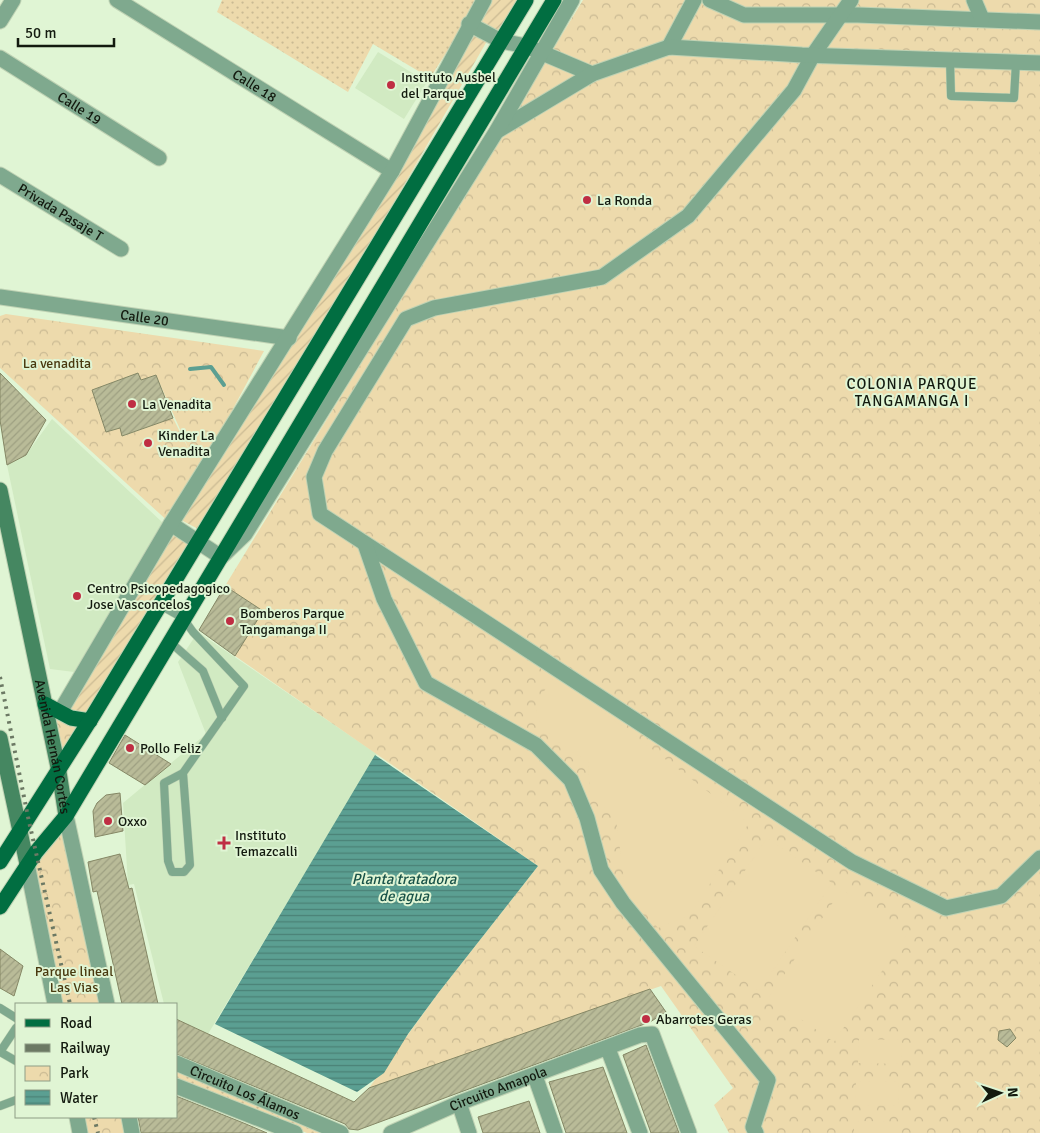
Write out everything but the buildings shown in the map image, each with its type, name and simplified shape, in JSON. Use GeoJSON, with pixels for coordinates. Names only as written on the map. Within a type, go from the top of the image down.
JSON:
{"type":"FeatureCollection","features":[{"type":"Feature","properties":{"kind":"main road"},"geometry":{"type":"LineString","coordinates":[[0,862],[59,772],[526,0]]}},
{"type":"Feature","properties":{"kind":"main road"},"geometry":{"type":"LineString","coordinates":[[0,907],[28,864],[66,816],[183,618],[343,367],[455,164],[554,0]]}},
{"type":"Feature","properties":{"kind":"main road","name":"Avenida Hernán Cortés"},"geometry":{"type":"LineString","coordinates":[[0,490],[59,772],[66,816]]}},
{"type":"Feature","properties":{"kind":"main road"},"geometry":{"type":"LineString","coordinates":[[45,704],[71,718],[90,721]]}},
{"type":"Feature","properties":{"kind":"main road"},"geometry":{"type":"LineString","coordinates":[[0,741],[28,864]]}},
{"type":"Feature","properties":{"kind":"street"},"geometry":{"type":"LineString","coordinates":[[0,21],[12,0]]}},
{"type":"Feature","properties":{"kind":"street","name":"Calle 18"},"geometry":{"type":"LineString","coordinates":[[117,0],[392,171]]}},
{"type":"Feature","properties":{"kind":"street"},"geometry":{"type":"LineString","coordinates":[[60,712],[171,524],[392,171],[469,24],[484,0]]}},
{"type":"Feature","properties":{"kind":"street"},"geometry":{"type":"LineString","coordinates":[[343,367],[496,132],[540,52],[572,0]]}},
{"type":"Feature","properties":{"kind":"street"},"geometry":{"type":"LineString","coordinates":[[669,47],[694,0]]}},
{"type":"Feature","properties":{"kind":"street"},"geometry":{"type":"LineString","coordinates":[[710,0],[744,15],[842,15],[1040,22]]}},
{"type":"Feature","properties":{"kind":"street"},"geometry":{"type":"LineString","coordinates":[[851,0],[814,55],[794,90],[688,216],[602,277],[434,308],[406,319],[325,451],[314,477],[320,514],[852,862],[946,908],[1001,896],[1040,858]]}},
{"type":"Feature","properties":{"kind":"street"},"geometry":{"type":"LineString","coordinates":[[974,0],[982,20]]}},
{"type":"Feature","properties":{"kind":"street"},"geometry":{"type":"LineString","coordinates":[[469,24],[501,41],[526,46],[592,74]]}},
{"type":"Feature","properties":{"kind":"street"},"geometry":{"type":"LineString","coordinates":[[496,132],[592,74],[669,47],[814,55],[1040,63]]}},
{"type":"Feature","properties":{"kind":"street","name":"Calle 19"},"geometry":{"type":"LineString","coordinates":[[0,58],[159,158]]}},
{"type":"Feature","properties":{"kind":"street"},"geometry":{"type":"LineString","coordinates":[[455,164],[470,173]]}},
{"type":"Feature","properties":{"kind":"street","name":"Privada Pasaje T"},"geometry":{"type":"LineString","coordinates":[[0,175],[121,249]]}},
{"type":"Feature","properties":{"kind":"street","name":"Calle 20"},"geometry":{"type":"LineString","coordinates":[[0,297],[289,338]]}},
{"type":"Feature","properties":{"kind":"street"},"geometry":{"type":"LineString","coordinates":[[171,524],[221,557]]}},
{"type":"Feature","properties":{"kind":"street"},"geometry":{"type":"LineString","coordinates":[[365,544],[384,599],[426,683],[536,745],[571,780],[586,818],[601,870],[623,902],[768,1080],[753,1127],[756,1133]]}},
{"type":"Feature","properties":{"kind":"street","name":"Avenida Hernán Cortés"},"geometry":{"type":"LineString","coordinates":[[66,816],[107,1003]]}},
{"type":"Feature","properties":{"kind":"street"},"geometry":{"type":"LineString","coordinates":[[28,864],[55,1003]]}},
{"type":"Feature","properties":{"kind":"street","name":"Circuito Amapola"},"geometry":{"type":"LineString","coordinates":[[391,1133],[459,1103],[608,1049],[640,1035],[652,1034],[689,1133]]}},
{"type":"Feature","properties":{"kind":"street"},"geometry":{"type":"LineString","coordinates":[[608,1049],[640,1133]]}},
{"type":"Feature","properties":{"kind":"street","name":"Circuito Los Álamos"},"geometry":{"type":"LineString","coordinates":[[178,1064],[341,1133]]}},
{"type":"Feature","properties":{"kind":"street"},"geometry":{"type":"LineString","coordinates":[[535,1076],[555,1133]]}},
{"type":"Feature","properties":{"kind":"street","name":"Circuito Los Álamos"},"geometry":{"type":"LineString","coordinates":[[178,1087],[295,1133]]}},
{"type":"Feature","properties":{"kind":"street"},"geometry":{"type":"LineString","coordinates":[[459,1103],[470,1133]]}},
{"type":"Feature","properties":{"kind":"street"},"geometry":{"type":"LineString","coordinates":[[77,1118],[80,1133]]}},
{"type":"Feature","properties":{"kind":"street"},"geometry":{"type":"LineString","coordinates":[[129,1118],[132,1133]]}},
{"type":"Feature","properties":{"kind":"lane"},"geometry":{"type":"LineString","coordinates":[[950,60],[951,96],[1014,98],[1016,62]]}},
{"type":"Feature","properties":{"kind":"lane"},"geometry":{"type":"LineString","coordinates":[[160,605],[183,618],[193,632],[244,686],[183,773],[164,783],[168,861],[172,872],[184,872],[190,865],[183,773]]}},
{"type":"Feature","properties":{"kind":"lane"},"geometry":{"type":"LineString","coordinates":[[170,642],[204,670],[222,718]]}},
{"type":"Feature","properties":{"kind":"lane"},"geometry":{"type":"LineString","coordinates":[[0,1008],[15,1017]]}},
{"type":"Feature","properties":{"kind":"lane"},"geometry":{"type":"LineString","coordinates":[[15,1030],[1,1052],[15,1060]]}},
{"type":"Feature","properties":{"kind":"lane"},"geometry":{"type":"LineString","coordinates":[[0,1106],[15,1100]]}},
{"type":"Feature","properties":{"kind":"shaded area","name":"Instituto Ausbel del Parque"},"geometry":{"type":"Polygon","coordinates":[[[378,52],[427,82],[404,119],[355,88],[378,52]]]}},
{"type":"Feature","properties":{"kind":"shaded area","name":"Centro Psicopedagogico Jose Vasconcelos"},"geometry":{"type":"Polygon","coordinates":[[[52,419],[163,523],[74,672],[50,669],[7,465],[26,455],[52,419]]]}},
{"type":"Feature","properties":{"kind":"shaded area","name":"Instituto Temazcalli"},"geometry":{"type":"Polygon","coordinates":[[[198,632],[377,754],[208,1034],[178,1020],[178,1003],[164,1003],[134,884],[128,885],[123,803],[206,734],[178,662],[198,632]]]}},
{"type":"Feature","properties":{"kind":"green space"},"geometry":{"type":"Polygon","coordinates":[[[222,0],[480,0],[430,78],[373,44],[348,92],[217,12],[222,0]]]}},
{"type":"Feature","properties":{"kind":"green space"},"geometry":{"type":"Polygon","coordinates":[[[489,0],[517,0],[497,33],[475,23],[489,0]]]}},
{"type":"Feature","properties":{"kind":"green space"},"geometry":{"type":"Polygon","coordinates":[[[583,0],[1040,0],[1040,1133],[729,1133],[714,1105],[733,1088],[661,986],[369,1088],[439,992],[538,866],[235,656],[263,611],[225,586],[583,0]]]}},
{"type":"Feature","properties":{"kind":"green space"},"geometry":{"type":"Polygon","coordinates":[[[471,34],[487,41],[204,532],[181,520],[471,34]]]}},
{"type":"Feature","properties":{"kind":"green space","name":"La venadita"},"geometry":{"type":"Polygon","coordinates":[[[6,314],[264,351],[171,524],[0,368],[0,316],[6,314]],[[138,373],[92,390],[106,432],[120,428],[123,436],[173,418],[190,452],[156,375],[141,380],[138,373]]]}},
{"type":"Feature","properties":{"kind":"green space"},"geometry":{"type":"Polygon","coordinates":[[[169,527],[189,541],[83,717],[62,706],[169,527]]]}},
{"type":"Feature","properties":{"kind":"green space"},"geometry":{"type":"Polygon","coordinates":[[[555,675],[749,823],[690,915],[658,928],[625,887],[616,818],[590,796],[588,762],[553,737],[539,720],[538,702],[555,675]]]}},
{"type":"Feature","properties":{"kind":"green space"},"geometry":{"type":"Polygon","coordinates":[[[53,714],[81,726],[61,754],[53,714]]]}},
{"type":"Feature","properties":{"kind":"green space","name":"Parque lineal Las Vias"},"geometry":{"type":"Polygon","coordinates":[[[64,830],[100,1003],[58,1003],[33,869],[64,830]]]}},
{"type":"Feature","properties":{"kind":"green space"},"geometry":{"type":"Polygon","coordinates":[[[767,838],[832,883],[759,991],[694,946],[767,838]]]}},
{"type":"Feature","properties":{"kind":"green space"},"geometry":{"type":"Polygon","coordinates":[[[842,889],[907,934],[834,1042],[769,997],[842,889]]]}},
{"type":"Feature","properties":{"kind":"green space"},"geometry":{"type":"Polygon","coordinates":[[[859,1039],[902,1040],[901,1064],[858,1063],[859,1039]]]}},
{"type":"Feature","properties":{"kind":"green space"},"geometry":{"type":"Polygon","coordinates":[[[178,1066],[341,1133],[307,1133],[178,1081],[178,1066]]]}},
{"type":"Feature","properties":{"kind":"green space"},"geometry":{"type":"Polygon","coordinates":[[[856,1081],[899,1082],[898,1106],[855,1105],[856,1081]]]}},
{"type":"Feature","properties":{"kind":"green space"},"geometry":{"type":"Polygon","coordinates":[[[78,1118],[124,1118],[128,1133],[81,1133],[78,1118]]]}},
{"type":"Feature","properties":{"kind":"green space"},"geometry":{"type":"Polygon","coordinates":[[[854,1121],[897,1122],[897,1133],[854,1133],[854,1121]]]}},
{"type":"Feature","properties":{"kind":"water","name":"Planta tratadora de agua"},"geometry":{"type":"Polygon","coordinates":[[[375,755],[538,866],[439,992],[408,1034],[384,1073],[357,1092],[215,1024],[375,755]]]}},
{"type":"Feature","properties":{"kind":"waterway"},"geometry":{"type":"LineString","coordinates":[[190,369],[211,367],[224,385]]}},
{"type":"Feature","properties":{"kind":"railway"},"geometry":{"type":"LineString","coordinates":[[0,677],[28,817],[70,1003]]}},
{"type":"Feature","properties":{"kind":"railway"},"geometry":{"type":"LineString","coordinates":[[94,1118],[98,1133]]}},
{"type":"Feature","properties":{"kind":"place","name":"Instituto Ausbel del Parque"},"geometry":{"type":"Point","coordinates":[391,85]}},
{"type":"Feature","properties":{"kind":"place","name":"La Ronda"},"geometry":{"type":"Point","coordinates":[587,200]}},
{"type":"Feature","properties":{"kind":"place","name":"La Venadita"},"geometry":{"type":"Point","coordinates":[132,404]}},
{"type":"Feature","properties":{"kind":"place","name":"Kinder La Venadita"},"geometry":{"type":"Point","coordinates":[148,443]}},
{"type":"Feature","properties":{"kind":"place","name":"Centro Psicopedagogico Jose Vasconcelos"},"geometry":{"type":"Point","coordinates":[77,596]}},
{"type":"Feature","properties":{"kind":"place","name":"Bomberos Parque Tangamanga II"},"geometry":{"type":"Point","coordinates":[230,621]}},
{"type":"Feature","properties":{"kind":"place","name":"Pollo Feliz"},"geometry":{"type":"Point","coordinates":[130,748]}},
{"type":"Feature","properties":{"kind":"place","name":"Oxxo"},"geometry":{"type":"Point","coordinates":[108,821]}},
{"type":"Feature","properties":{"kind":"place","name":"Instituto Temazcalli"},"geometry":{"type":"Point","coordinates":[224,843]}},
{"type":"Feature","properties":{"kind":"place","name":"Abarrotes Geras"},"geometry":{"type":"Point","coordinates":[646,1019]}},
{"type":"Feature","properties":{"kind":"district","name":"COLONIA PARQUE TANGAMANGA I"},"geometry":{"type":"Point","coordinates":[912,392]}}]}
